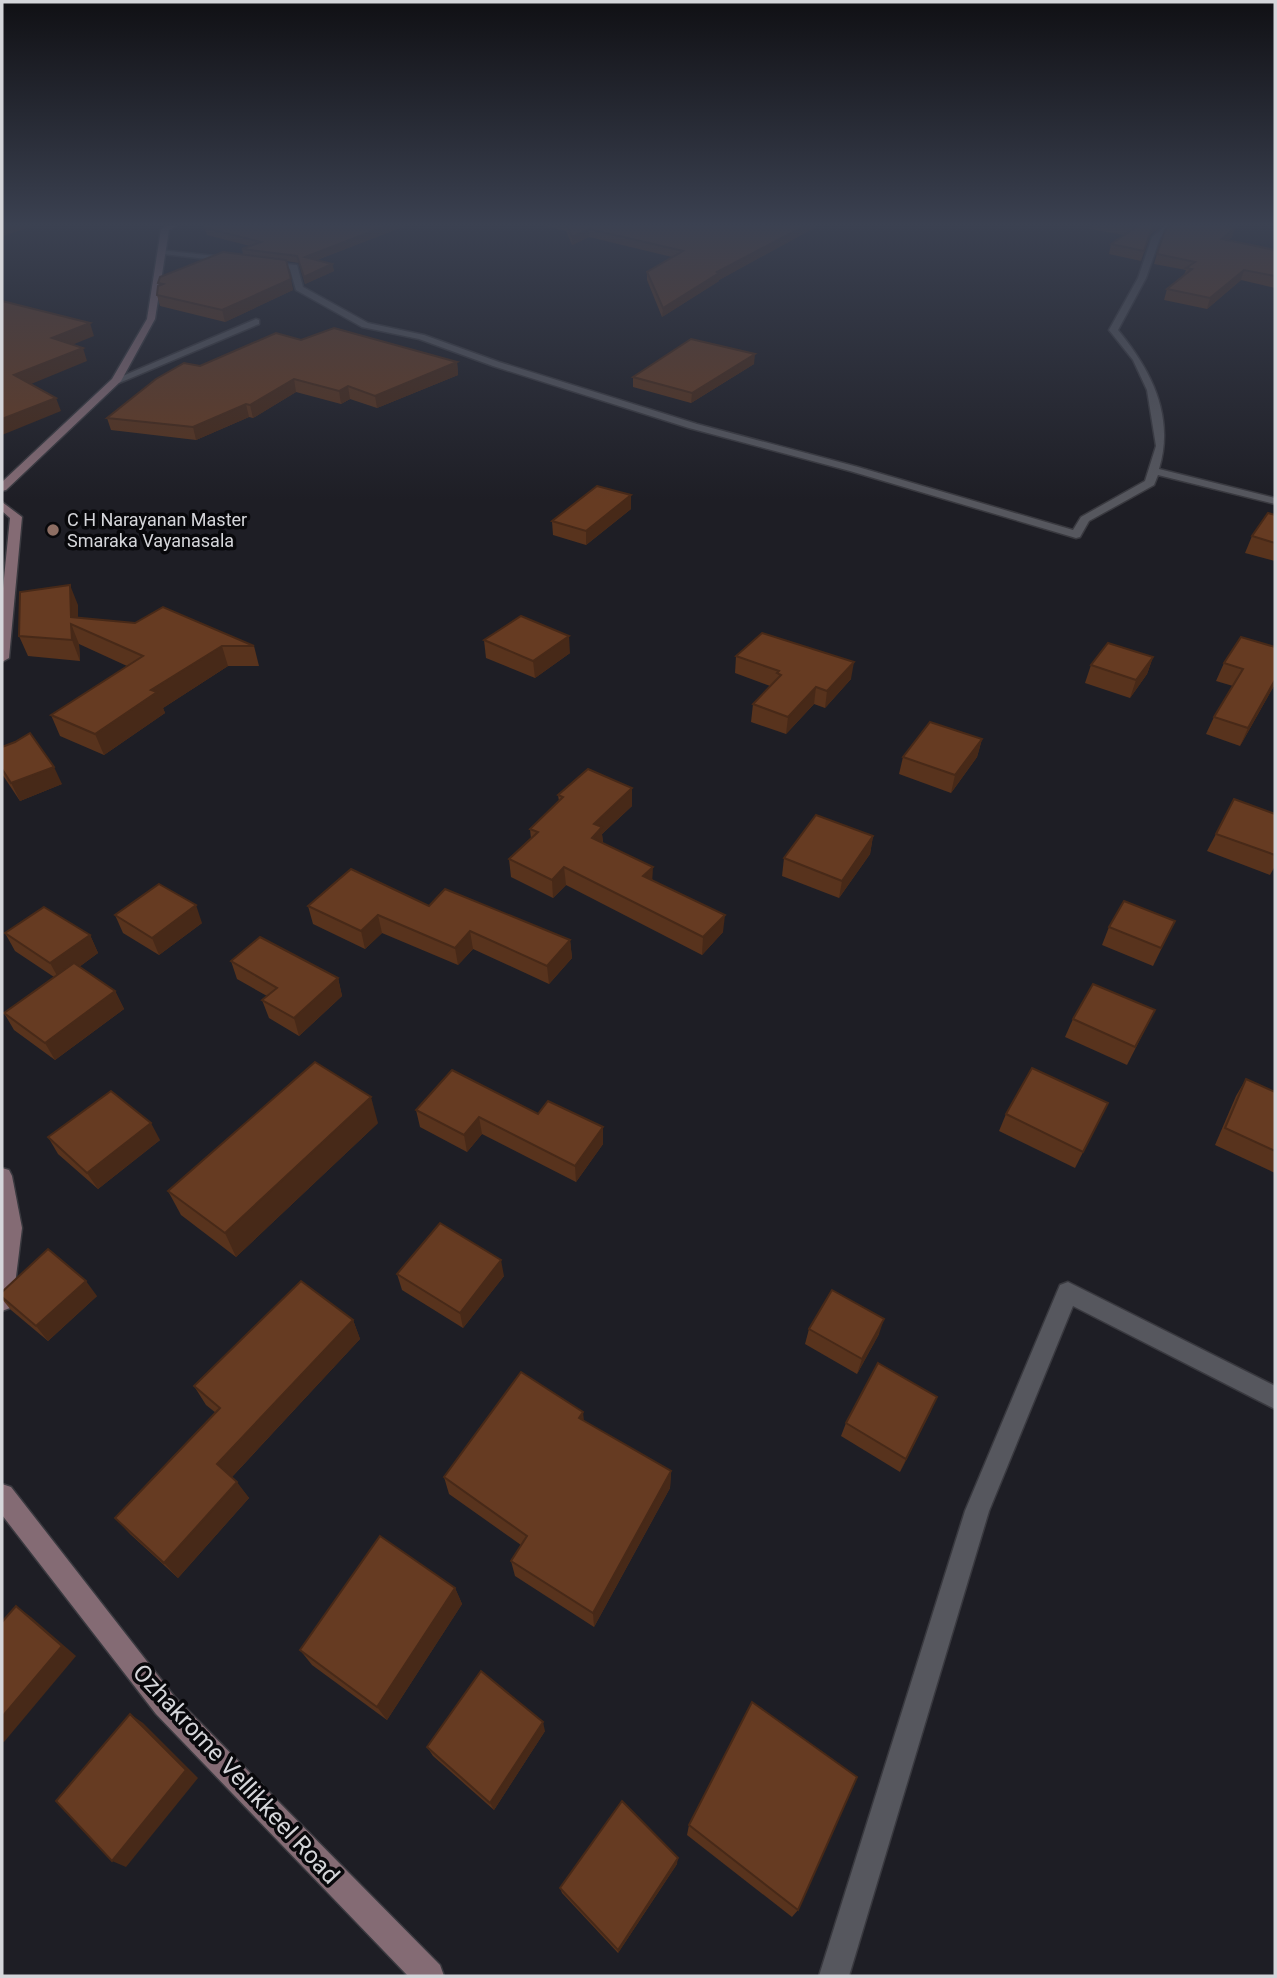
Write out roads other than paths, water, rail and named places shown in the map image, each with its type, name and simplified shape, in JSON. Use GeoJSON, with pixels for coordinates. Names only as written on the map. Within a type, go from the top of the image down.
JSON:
{"type":"FeatureCollection","features":[{"type":"Feature","properties":{"kind":"main road"},"geometry":{"type":"LineString","coordinates":[[2,488],[116,381],[151,316]]}},
{"type":"Feature","properties":{"kind":"main road"},"geometry":{"type":"LineString","coordinates":[[2,505],[16,517],[2,658]]}},
{"type":"Feature","properties":{"kind":"main road"},"geometry":{"type":"LineString","coordinates":[[2,1176],[12,1228],[2,1301]]}},
{"type":"Feature","properties":{"kind":"main road","name":"Ozhakrome Vellikkeel Road"},"geometry":{"type":"LineString","coordinates":[[2,1496],[165,1706],[429,1976]]}},
{"type":"Feature","properties":{"kind":"street"},"geometry":{"type":"LineString","coordinates":[[349,316],[365,325],[421,337],[496,364],[693,426],[854,469],[1076,535],[1085,519],[1150,484],[1161,446],[1152,390],[1137,359],[1113,330],[1121,316]]}},
{"type":"Feature","properties":{"kind":"street"},"geometry":{"type":"LineString","coordinates":[[116,381],[256,322]]}},
{"type":"Feature","properties":{"kind":"street"},"geometry":{"type":"LineString","coordinates":[[1153,471],[1275,501]]}},
{"type":"Feature","properties":{"kind":"street"},"geometry":{"type":"LineString","coordinates":[[834,1976],[977,1511],[1068,1292],[1275,1398]]}},
{"type":"Feature","properties":{"kind":"place","name":"C H Narayanan Master Smaraka Vayanasala"},"geometry":{"type":"Point","coordinates":[53,530]}}]}
